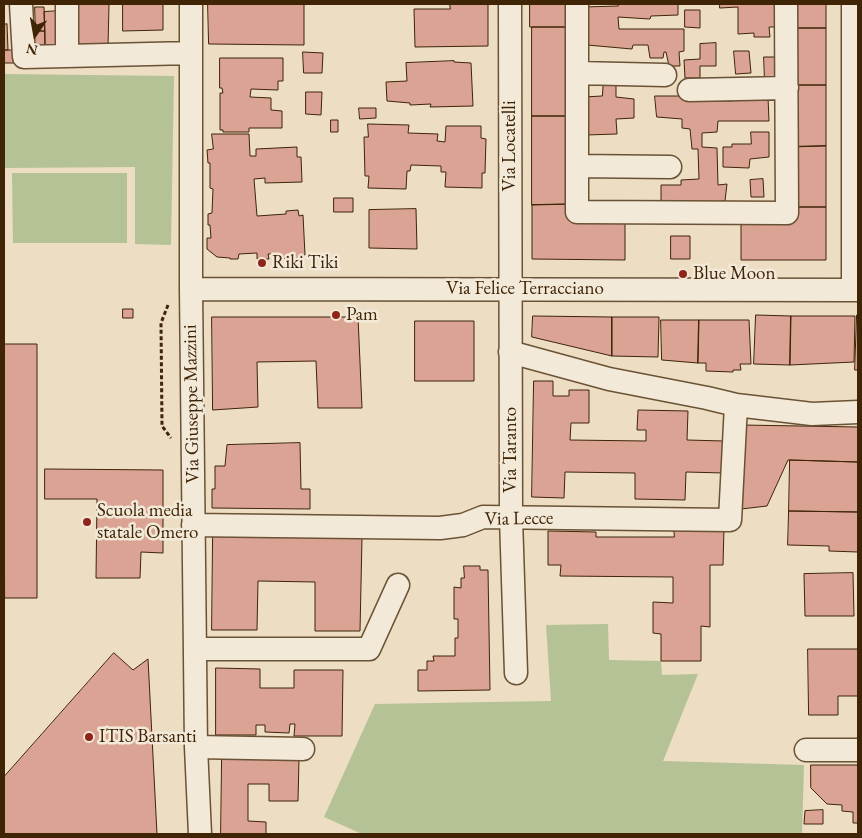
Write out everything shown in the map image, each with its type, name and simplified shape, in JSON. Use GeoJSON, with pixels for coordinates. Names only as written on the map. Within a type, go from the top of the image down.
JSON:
{"type":"FeatureCollection","features":[{"type":"Feature","properties":{"kind":"street"},"geometry":{"type":"LineString","coordinates":[[21,4],[24,57],[191,53]]}},
{"type":"Feature","properties":{"kind":"street"},"geometry":{"type":"LineString","coordinates":[[67,4],[67,56]]}},
{"type":"Feature","properties":{"kind":"street","name":"Via Giuseppe Mazzini"},"geometry":{"type":"LineString","coordinates":[[191,4],[191,53],[181,293],[183,437],[193,525],[196,747],[200,834]]}},
{"type":"Feature","properties":{"kind":"street","name":"Via Locatelli"},"geometry":{"type":"LineString","coordinates":[[510,4],[510,288]]}},
{"type":"Feature","properties":{"kind":"street"},"geometry":{"type":"LineString","coordinates":[[577,4],[577,212],[787,213],[786,4]]}},
{"type":"Feature","properties":{"kind":"street"},"geometry":{"type":"LineString","coordinates":[[853,4],[856,290]]}},
{"type":"Feature","properties":{"kind":"street"},"geometry":{"type":"LineString","coordinates":[[577,73],[666,76]]}},
{"type":"Feature","properties":{"kind":"street"},"geometry":{"type":"LineString","coordinates":[[689,90],[787,88]]}},
{"type":"Feature","properties":{"kind":"street"},"geometry":{"type":"LineString","coordinates":[[577,166],[670,167]]}},
{"type":"Feature","properties":{"kind":"street","name":"Via Felice Terracciano"},"geometry":{"type":"LineString","coordinates":[[181,293],[510,288],[856,290]]}},
{"type":"Feature","properties":{"kind":"street","name":"Via Taranto"},"geometry":{"type":"LineString","coordinates":[[510,288],[512,316],[510,352],[511,518],[516,672]]}},
{"type":"Feature","properties":{"kind":"street"},"geometry":{"type":"LineString","coordinates":[[510,352],[609,379],[736,405],[812,414],[858,412]]}},
{"type":"Feature","properties":{"kind":"street","name":"Via Lecce"},"geometry":{"type":"LineString","coordinates":[[193,525],[440,528],[463,525],[482,517],[730,520],[736,405]]}},
{"type":"Feature","properties":{"kind":"street"},"geometry":{"type":"LineString","coordinates":[[195,649],[369,649],[398,585]]}},
{"type":"Feature","properties":{"kind":"street"},"geometry":{"type":"LineString","coordinates":[[196,747],[303,749]]}},
{"type":"Feature","properties":{"kind":"street"},"geometry":{"type":"LineString","coordinates":[[806,750],[858,750]]}},
{"type":"Feature","properties":{"kind":"path"},"geometry":{"type":"LineString","coordinates":[[181,293],[161,324],[162,426],[183,437]]}},
{"type":"Feature","properties":{"kind":"green space"},"geometry":{"type":"Polygon","coordinates":[[[4,74],[174,76],[171,245],[135,244],[135,167],[4,168],[4,74]]]}},
{"type":"Feature","properties":{"kind":"green space"},"geometry":{"type":"Polygon","coordinates":[[[12,173],[127,173],[127,243],[13,243],[12,173]]]}},
{"type":"Feature","properties":{"kind":"green space"},"geometry":{"type":"Polygon","coordinates":[[[608,624],[609,660],[661,661],[662,675],[698,674],[663,761],[804,765],[802,834],[362,834],[324,817],[375,704],[551,701],[546,625],[608,624]]]}},
{"type":"Feature","properties":{"kind":"building"},"geometry":{"type":"Polygon","coordinates":[[[77,4],[109,4],[108,47],[76,47],[77,4]]]}},
{"type":"Feature","properties":{"kind":"building"},"geometry":{"type":"Polygon","coordinates":[[[123,4],[163,4],[163,30],[123,31],[123,4]]]}},
{"type":"Feature","properties":{"kind":"building"},"geometry":{"type":"Polygon","coordinates":[[[208,4],[304,4],[304,45],[209,44],[208,4]]]}},
{"type":"Feature","properties":{"kind":"building"},"geometry":{"type":"Polygon","coordinates":[[[450,4],[488,4],[488,46],[415,47],[414,9],[450,9],[450,4]]]}},
{"type":"Feature","properties":{"kind":"building"},"geometry":{"type":"Polygon","coordinates":[[[530,4],[573,4],[573,27],[530,27],[530,4]]]}},
{"type":"Feature","properties":{"kind":"building"},"geometry":{"type":"Polygon","coordinates":[[[618,4],[678,4],[678,15],[651,16],[650,19],[618,17],[619,29],[684,29],[684,51],[679,52],[680,66],[669,66],[666,52],[664,52],[663,58],[650,58],[648,45],[633,45],[632,49],[587,45],[583,7],[618,6],[618,4]]]}},
{"type":"Feature","properties":{"kind":"building"},"geometry":{"type":"Polygon","coordinates":[[[720,4],[783,4],[784,27],[769,27],[770,37],[754,37],[754,33],[738,34],[738,7],[720,8],[720,4]]]}},
{"type":"Feature","properties":{"kind":"building"},"geometry":{"type":"Polygon","coordinates":[[[789,4],[826,4],[826,28],[789,28],[789,4]]]}},
{"type":"Feature","properties":{"kind":"building"},"geometry":{"type":"Polygon","coordinates":[[[35,7],[44,7],[45,31],[36,31],[35,7]]]}},
{"type":"Feature","properties":{"kind":"building"},"geometry":{"type":"Polygon","coordinates":[[[685,10],[700,10],[700,28],[685,27],[685,10]]]}},
{"type":"Feature","properties":{"kind":"building"},"geometry":{"type":"Polygon","coordinates":[[[59,11],[60,45],[45,46],[44,12],[59,11]]]}},
{"type":"Feature","properties":{"kind":"building"},"geometry":{"type":"Polygon","coordinates":[[[7,24],[8,50],[4,50],[4,25],[7,24]]]}},
{"type":"Feature","properties":{"kind":"building"},"geometry":{"type":"Polygon","coordinates":[[[532,27],[573,27],[573,116],[532,116],[532,27]]]}},
{"type":"Feature","properties":{"kind":"building"},"geometry":{"type":"Polygon","coordinates":[[[789,28],[826,28],[826,85],[789,85],[789,28]]]}},
{"type":"Feature","properties":{"kind":"building"},"geometry":{"type":"Polygon","coordinates":[[[31,31],[45,31],[45,46],[31,46],[31,31]]]}},
{"type":"Feature","properties":{"kind":"building"},"geometry":{"type":"Polygon","coordinates":[[[716,43],[716,66],[700,66],[700,78],[685,78],[684,60],[700,59],[700,44],[716,43]]]}},
{"type":"Feature","properties":{"kind":"building"},"geometry":{"type":"Polygon","coordinates":[[[4,50],[17,50],[18,63],[4,63],[4,50]]]}},
{"type":"Feature","properties":{"kind":"building"},"geometry":{"type":"Polygon","coordinates":[[[734,51],[749,51],[751,73],[736,74],[734,51]]]}},
{"type":"Feature","properties":{"kind":"building"},"geometry":{"type":"Polygon","coordinates":[[[303,52],[323,53],[322,73],[304,73],[303,52]]]}},
{"type":"Feature","properties":{"kind":"building"},"geometry":{"type":"Polygon","coordinates":[[[764,57],[782,57],[774,82],[765,82],[764,57]]]}},
{"type":"Feature","properties":{"kind":"building"},"geometry":{"type":"Polygon","coordinates":[[[220,58],[283,58],[283,81],[278,81],[278,90],[251,89],[250,97],[271,98],[271,110],[282,111],[282,128],[249,128],[249,132],[223,132],[223,130],[220,130],[220,93],[223,93],[222,88],[220,88],[220,58]]]}},
{"type":"Feature","properties":{"kind":"building"},"geometry":{"type":"Polygon","coordinates":[[[454,61],[471,63],[473,106],[430,107],[431,104],[410,105],[410,103],[387,101],[386,82],[407,81],[406,63],[454,61]]]}},
{"type":"Feature","properties":{"kind":"building"},"geometry":{"type":"Polygon","coordinates":[[[604,78],[616,78],[616,97],[634,99],[634,118],[616,119],[617,134],[586,135],[584,97],[602,96],[604,78]]]}},
{"type":"Feature","properties":{"kind":"building"},"geometry":{"type":"Polygon","coordinates":[[[789,85],[826,85],[826,146],[789,147],[789,85]]]}},
{"type":"Feature","properties":{"kind":"building"},"geometry":{"type":"Polygon","coordinates":[[[306,92],[322,92],[321,115],[306,114],[306,92]]]}},
{"type":"Feature","properties":{"kind":"building"},"geometry":{"type":"Polygon","coordinates":[[[655,96],[684,96],[684,100],[732,101],[732,96],[768,97],[769,121],[718,121],[717,132],[702,133],[702,147],[717,148],[718,185],[727,184],[725,201],[661,207],[661,185],[681,185],[681,180],[699,179],[698,149],[692,149],[690,129],[682,128],[682,119],[657,117],[655,96]]]}},
{"type":"Feature","properties":{"kind":"building"},"geometry":{"type":"Polygon","coordinates":[[[359,108],[376,108],[376,118],[360,119],[359,108]]]}},
{"type":"Feature","properties":{"kind":"building"},"geometry":{"type":"Polygon","coordinates":[[[532,116],[573,116],[573,204],[532,205],[532,116]]]}},
{"type":"Feature","properties":{"kind":"building"},"geometry":{"type":"Polygon","coordinates":[[[331,120],[338,120],[338,132],[331,132],[331,120]]]}},
{"type":"Feature","properties":{"kind":"building"},"geometry":{"type":"Polygon","coordinates":[[[368,124],[409,125],[408,133],[438,134],[437,141],[445,142],[446,126],[481,126],[481,138],[486,139],[485,173],[482,173],[482,188],[445,187],[446,172],[441,172],[441,166],[411,165],[410,171],[407,171],[406,189],[368,188],[369,176],[365,176],[364,137],[368,137],[368,124]]]}},
{"type":"Feature","properties":{"kind":"building"},"geometry":{"type":"Polygon","coordinates":[[[751,132],[769,132],[769,157],[750,159],[749,168],[723,167],[723,147],[732,147],[732,144],[751,144],[751,132]]]}},
{"type":"Feature","properties":{"kind":"building"},"geometry":{"type":"Polygon","coordinates":[[[212,134],[249,134],[250,156],[256,156],[256,149],[297,147],[297,157],[301,157],[302,182],[265,183],[265,178],[254,179],[257,216],[286,214],[286,211],[298,210],[299,216],[303,215],[305,255],[300,255],[299,258],[280,259],[280,254],[268,254],[269,259],[257,259],[257,253],[239,254],[238,259],[230,259],[217,257],[207,249],[207,238],[211,238],[208,214],[212,213],[213,189],[210,188],[210,163],[208,163],[207,150],[213,149],[212,134]]]}},
{"type":"Feature","properties":{"kind":"building"},"geometry":{"type":"Polygon","coordinates":[[[826,146],[826,207],[789,207],[789,147],[826,146]]]}},
{"type":"Feature","properties":{"kind":"building"},"geometry":{"type":"Polygon","coordinates":[[[763,179],[764,197],[751,197],[750,180],[763,179]]]}},
{"type":"Feature","properties":{"kind":"building"},"geometry":{"type":"Polygon","coordinates":[[[334,198],[353,198],[353,212],[334,212],[334,198]]]}},
{"type":"Feature","properties":{"kind":"building"},"geometry":{"type":"Polygon","coordinates":[[[573,204],[625,216],[625,260],[532,259],[532,205],[573,204]]]}},
{"type":"Feature","properties":{"kind":"building"},"geometry":{"type":"Polygon","coordinates":[[[792,207],[826,207],[826,260],[741,260],[741,217],[792,207]]]}},
{"type":"Feature","properties":{"kind":"building"},"geometry":{"type":"Polygon","coordinates":[[[416,209],[417,249],[369,248],[369,210],[416,209]]]}},
{"type":"Feature","properties":{"kind":"building"},"geometry":{"type":"Polygon","coordinates":[[[671,236],[690,236],[690,259],[671,259],[671,236]]]}},
{"type":"Feature","properties":{"kind":"building"},"geometry":{"type":"Polygon","coordinates":[[[123,309],[133,309],[133,318],[123,318],[123,309]]]}},
{"type":"Feature","properties":{"kind":"building"},"geometry":{"type":"Polygon","coordinates":[[[756,315],[791,316],[790,365],[754,364],[756,315]]]}},
{"type":"Feature","properties":{"kind":"building"},"geometry":{"type":"Polygon","coordinates":[[[857,315],[858,370],[855,370],[857,315]]]}},
{"type":"Feature","properties":{"kind":"building"},"geometry":{"type":"Polygon","coordinates":[[[533,316],[612,317],[612,356],[532,337],[533,316]]]}},
{"type":"Feature","properties":{"kind":"building"},"geometry":{"type":"Polygon","coordinates":[[[791,316],[855,316],[854,362],[790,365],[791,316]]]}},
{"type":"Feature","properties":{"kind":"building"},"geometry":{"type":"Polygon","coordinates":[[[212,317],[358,317],[362,408],[318,408],[316,361],[257,362],[258,407],[213,410],[212,317]]]}},
{"type":"Feature","properties":{"kind":"building"},"geometry":{"type":"Polygon","coordinates":[[[612,317],[659,317],[658,357],[612,356],[612,317]]]}},
{"type":"Feature","properties":{"kind":"building"},"geometry":{"type":"Polygon","coordinates":[[[661,320],[699,320],[698,363],[662,360],[661,320]]]}},
{"type":"Feature","properties":{"kind":"building"},"geometry":{"type":"Polygon","coordinates":[[[699,320],[749,320],[751,364],[740,364],[741,370],[733,370],[733,372],[706,371],[706,363],[698,363],[699,320]]]}},
{"type":"Feature","properties":{"kind":"building"},"geometry":{"type":"Polygon","coordinates":[[[415,321],[474,321],[474,381],[415,381],[415,321]]]}},
{"type":"Feature","properties":{"kind":"building"},"geometry":{"type":"Polygon","coordinates":[[[4,344],[37,344],[37,598],[5,598],[4,344]]]}},
{"type":"Feature","properties":{"kind":"building"},"geometry":{"type":"Polygon","coordinates":[[[534,381],[553,381],[553,396],[569,396],[569,390],[589,390],[589,423],[571,423],[570,440],[646,441],[646,430],[637,430],[638,410],[688,411],[687,440],[724,441],[724,473],[686,472],[685,500],[635,499],[635,473],[565,472],[564,498],[532,497],[534,381]]]}},
{"type":"Feature","properties":{"kind":"building"},"geometry":{"type":"Polygon","coordinates":[[[742,425],[858,427],[858,462],[788,460],[767,506],[741,509],[742,425]]]}},
{"type":"Feature","properties":{"kind":"building"},"geometry":{"type":"Polygon","coordinates":[[[300,443],[301,489],[310,489],[310,509],[212,508],[212,489],[215,489],[215,466],[225,466],[227,445],[300,443]]]}},
{"type":"Feature","properties":{"kind":"building"},"geometry":{"type":"Polygon","coordinates":[[[790,460],[858,462],[858,512],[789,511],[790,460]]]}},
{"type":"Feature","properties":{"kind":"building"},"geometry":{"type":"Polygon","coordinates":[[[45,469],[163,470],[163,553],[141,552],[140,578],[96,578],[97,499],[45,499],[45,469]]]}},
{"type":"Feature","properties":{"kind":"building"},"geometry":{"type":"Polygon","coordinates":[[[789,511],[858,512],[858,552],[829,551],[829,546],[788,545],[789,511]]]}},
{"type":"Feature","properties":{"kind":"building"},"geometry":{"type":"Polygon","coordinates":[[[674,528],[724,528],[723,565],[710,565],[710,627],[701,626],[701,661],[661,661],[661,634],[653,633],[653,602],[673,603],[673,577],[560,576],[561,565],[548,565],[548,531],[596,532],[596,537],[674,537],[674,528]]]}},
{"type":"Feature","properties":{"kind":"building"},"geometry":{"type":"Polygon","coordinates":[[[213,536],[362,538],[360,631],[315,631],[315,582],[258,581],[257,630],[212,630],[213,536]]]}},
{"type":"Feature","properties":{"kind":"building"},"geometry":{"type":"Polygon","coordinates":[[[464,566],[480,566],[480,570],[488,570],[490,690],[418,691],[418,670],[427,670],[427,661],[434,661],[433,656],[455,656],[455,638],[458,638],[458,619],[454,619],[454,587],[461,588],[461,578],[464,578],[464,566]]]}},
{"type":"Feature","properties":{"kind":"building"},"geometry":{"type":"Polygon","coordinates":[[[853,573],[854,616],[805,616],[804,574],[853,573]]]}},
{"type":"Feature","properties":{"kind":"building"},"geometry":{"type":"Polygon","coordinates":[[[808,649],[858,649],[858,696],[838,696],[838,715],[809,715],[808,649]]]}},
{"type":"Feature","properties":{"kind":"building"},"geometry":{"type":"Polygon","coordinates":[[[114,653],[133,670],[148,659],[157,834],[4,834],[4,777],[114,653]]]}},
{"type":"Feature","properties":{"kind":"building"},"geometry":{"type":"Polygon","coordinates":[[[216,668],[260,669],[260,688],[294,688],[294,670],[343,670],[342,736],[294,736],[295,724],[290,724],[289,733],[265,732],[265,725],[256,725],[256,735],[216,735],[216,668]]]}},
{"type":"Feature","properties":{"kind":"building"},"geometry":{"type":"Polygon","coordinates":[[[222,758],[299,759],[298,801],[269,801],[269,784],[248,784],[248,821],[266,822],[266,834],[221,834],[222,758]]]}},
{"type":"Feature","properties":{"kind":"building"},"geometry":{"type":"Polygon","coordinates":[[[811,765],[858,765],[858,823],[853,823],[853,812],[842,811],[842,805],[827,804],[811,788],[811,765]]]}},
{"type":"Feature","properties":{"kind":"building"},"geometry":{"type":"Polygon","coordinates":[[[823,810],[823,824],[804,824],[805,811],[823,810]]]}},
{"type":"Feature","properties":{"kind":"place","name":"Riki Tiki"},"geometry":{"type":"Point","coordinates":[262,263]}},
{"type":"Feature","properties":{"kind":"place","name":"Blue Moon"},"geometry":{"type":"Point","coordinates":[683,274]}},
{"type":"Feature","properties":{"kind":"place","name":"Pam"},"geometry":{"type":"Point","coordinates":[336,315]}},
{"type":"Feature","properties":{"kind":"place","name":"Scuola media statale Omero"},"geometry":{"type":"Point","coordinates":[87,522]}},
{"type":"Feature","properties":{"kind":"place","name":"ITIS Barsanti"},"geometry":{"type":"Point","coordinates":[89,737]}}]}
